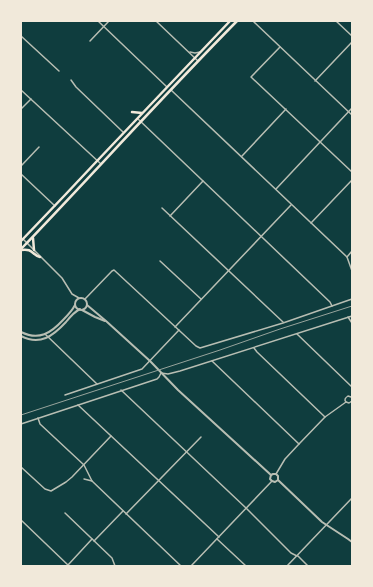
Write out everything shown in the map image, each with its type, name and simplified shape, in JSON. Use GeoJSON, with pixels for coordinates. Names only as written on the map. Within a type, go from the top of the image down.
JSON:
{"type":"FeatureCollection","features":[{"type":"Feature","properties":{"kind":"highway"},"geometry":{"type":"LineString","coordinates":[[22,240],[230,21]]}},
{"type":"Feature","properties":{"kind":"highway"},"geometry":{"type":"LineString","coordinates":[[21,250],[100,164],[237,21]]}},
{"type":"Feature","properties":{"kind":"highway"},"geometry":{"type":"LineString","coordinates":[[132,112],[142,113]]}},
{"type":"Feature","properties":{"kind":"highway"},"geometry":{"type":"LineString","coordinates":[[33,237],[34,250]]}},
{"type":"Feature","properties":{"kind":"highway"},"geometry":{"type":"LineString","coordinates":[[21,250],[32,251],[37,256],[40,256]]}},
{"type":"Feature","properties":{"kind":"street"},"geometry":{"type":"LineString","coordinates":[[98,21],[167,87]]}},
{"type":"Feature","properties":{"kind":"street"},"geometry":{"type":"LineString","coordinates":[[90,41],[109,21]]}},
{"type":"Feature","properties":{"kind":"street"},"geometry":{"type":"LineString","coordinates":[[156,21],[198,61]]}},
{"type":"Feature","properties":{"kind":"street"},"geometry":{"type":"LineString","coordinates":[[253,21],[352,115]]}},
{"type":"Feature","properties":{"kind":"street"},"geometry":{"type":"LineString","coordinates":[[336,21],[352,36]]}},
{"type":"Feature","properties":{"kind":"street"},"geometry":{"type":"LineString","coordinates":[[21,36],[59,71]]}},
{"type":"Feature","properties":{"kind":"street"},"geometry":{"type":"LineString","coordinates":[[315,80],[352,42]]}},
{"type":"Feature","properties":{"kind":"street"},"geometry":{"type":"LineString","coordinates":[[280,47],[251,77],[352,172]]}},
{"type":"Feature","properties":{"kind":"street"},"geometry":{"type":"LineString","coordinates":[[188,52],[200,52]]}},
{"type":"Feature","properties":{"kind":"street"},"geometry":{"type":"LineString","coordinates":[[71,80],[76,87],[124,132]]}},
{"type":"Feature","properties":{"kind":"street"},"geometry":{"type":"LineString","coordinates":[[21,90],[100,164]]}},
{"type":"Feature","properties":{"kind":"street"},"geometry":{"type":"LineString","coordinates":[[171,90],[347,257],[352,270]]}},
{"type":"Feature","properties":{"kind":"street"},"geometry":{"type":"LineString","coordinates":[[21,110],[31,99]]}},
{"type":"Feature","properties":{"kind":"street"},"geometry":{"type":"LineString","coordinates":[[276,189],[352,108]]}},
{"type":"Feature","properties":{"kind":"street"},"geometry":{"type":"LineString","coordinates":[[241,157],[286,109]]}},
{"type":"Feature","properties":{"kind":"street"},"geometry":{"type":"LineString","coordinates":[[137,118],[330,302],[332,306]]}},
{"type":"Feature","properties":{"kind":"street"},"geometry":{"type":"LineString","coordinates":[[21,166],[39,147]]}},
{"type":"Feature","properties":{"kind":"street"},"geometry":{"type":"LineString","coordinates":[[21,174],[55,206]]}},
{"type":"Feature","properties":{"kind":"street"},"geometry":{"type":"LineString","coordinates":[[312,223],[352,180]]}},
{"type":"Feature","properties":{"kind":"street"},"geometry":{"type":"LineString","coordinates":[[170,216],[203,181]]}},
{"type":"Feature","properties":{"kind":"street"},"geometry":{"type":"LineString","coordinates":[[175,327],[292,205]]}},
{"type":"Feature","properties":{"kind":"street"},"geometry":{"type":"LineString","coordinates":[[162,208],[283,322]]}},
{"type":"Feature","properties":{"kind":"street"},"geometry":{"type":"LineString","coordinates":[[22,240],[57,272],[72,294],[79,298],[85,299]]}},
{"type":"Feature","properties":{"kind":"street"},"geometry":{"type":"LineString","coordinates":[[347,257],[352,252]]}},
{"type":"Feature","properties":{"kind":"street"},"geometry":{"type":"LineString","coordinates":[[160,261],[201,300]]}},
{"type":"Feature","properties":{"kind":"street"},"geometry":{"type":"LineString","coordinates":[[85,299],[114,270],[175,327],[200,348],[352,299]]}},
{"type":"Feature","properties":{"kind":"street"},"geometry":{"type":"LineString","coordinates":[[21,332],[33,336],[40,336],[55,329],[72,310],[79,298]]}},
{"type":"Feature","properties":{"kind":"street"},"geometry":{"type":"LineString","coordinates":[[85,299],[87,305],[150,361],[196,406],[271,475],[270,479],[272,481]]}},
{"type":"Feature","properties":{"kind":"street"},"geometry":{"type":"LineString","coordinates":[[75,305],[76,308],[106,321]]}},
{"type":"Feature","properties":{"kind":"street"},"geometry":{"type":"LineString","coordinates":[[21,336],[26,339],[35,340],[48,337],[59,329],[74,313],[87,305]]}},
{"type":"Feature","properties":{"kind":"street"},"geometry":{"type":"LineString","coordinates":[[162,373],[168,374],[176,372],[352,316]]}},
{"type":"Feature","properties":{"kind":"street"},"geometry":{"type":"LineString","coordinates":[[348,318],[352,323]]}},
{"type":"Feature","properties":{"kind":"street"},"geometry":{"type":"LineString","coordinates":[[64,395],[142,369],[179,330]]}},
{"type":"Feature","properties":{"kind":"street"},"geometry":{"type":"LineString","coordinates":[[46,334],[97,384]]}},
{"type":"Feature","properties":{"kind":"street"},"geometry":{"type":"LineString","coordinates":[[296,334],[352,387]]}},
{"type":"Feature","properties":{"kind":"street"},"geometry":{"type":"LineString","coordinates":[[254,348],[325,417]]}},
{"type":"Feature","properties":{"kind":"street"},"geometry":{"type":"LineString","coordinates":[[212,361],[299,444]]}},
{"type":"Feature","properties":{"kind":"street"},"geometry":{"type":"LineString","coordinates":[[21,424],[157,379],[162,373]]}},
{"type":"Feature","properties":{"kind":"street"},"geometry":{"type":"LineString","coordinates":[[121,390],[246,508],[291,553],[298,556],[308,566]]}},
{"type":"Feature","properties":{"kind":"street"},"geometry":{"type":"LineString","coordinates":[[271,475],[276,474],[285,459],[325,417],[346,402],[349,403],[352,400],[349,396],[346,397],[346,402]]}},
{"type":"Feature","properties":{"kind":"street"},"geometry":{"type":"LineString","coordinates":[[78,406],[158,480],[246,566]]}},
{"type":"Feature","properties":{"kind":"street"},"geometry":{"type":"LineString","coordinates":[[38,418],[40,424],[84,465],[92,481],[181,566]]}},
{"type":"Feature","properties":{"kind":"street"},"geometry":{"type":"LineString","coordinates":[[21,467],[45,489],[51,491],[66,482],[111,436]]}},
{"type":"Feature","properties":{"kind":"street"},"geometry":{"type":"LineString","coordinates":[[126,514],[201,437]]}},
{"type":"Feature","properties":{"kind":"street"},"geometry":{"type":"LineString","coordinates":[[276,474],[279,478],[278,480],[326,525],[352,542]]}},
{"type":"Feature","properties":{"kind":"street"},"geometry":{"type":"LineString","coordinates":[[84,479],[92,481]]}},
{"type":"Feature","properties":{"kind":"street"},"geometry":{"type":"LineString","coordinates":[[192,566],[272,481],[275,482],[278,480]]}},
{"type":"Feature","properties":{"kind":"street"},"geometry":{"type":"LineString","coordinates":[[287,566],[352,498]]}},
{"type":"Feature","properties":{"kind":"street"},"geometry":{"type":"LineString","coordinates":[[21,520],[69,565],[123,511]]}},
{"type":"Feature","properties":{"kind":"street"},"geometry":{"type":"LineString","coordinates":[[65,513],[112,558],[115,566]]}},
{"type":"Feature","properties":{"kind":"railway"},"geometry":{"type":"LineString","coordinates":[[21,415],[352,306]]}}]}
